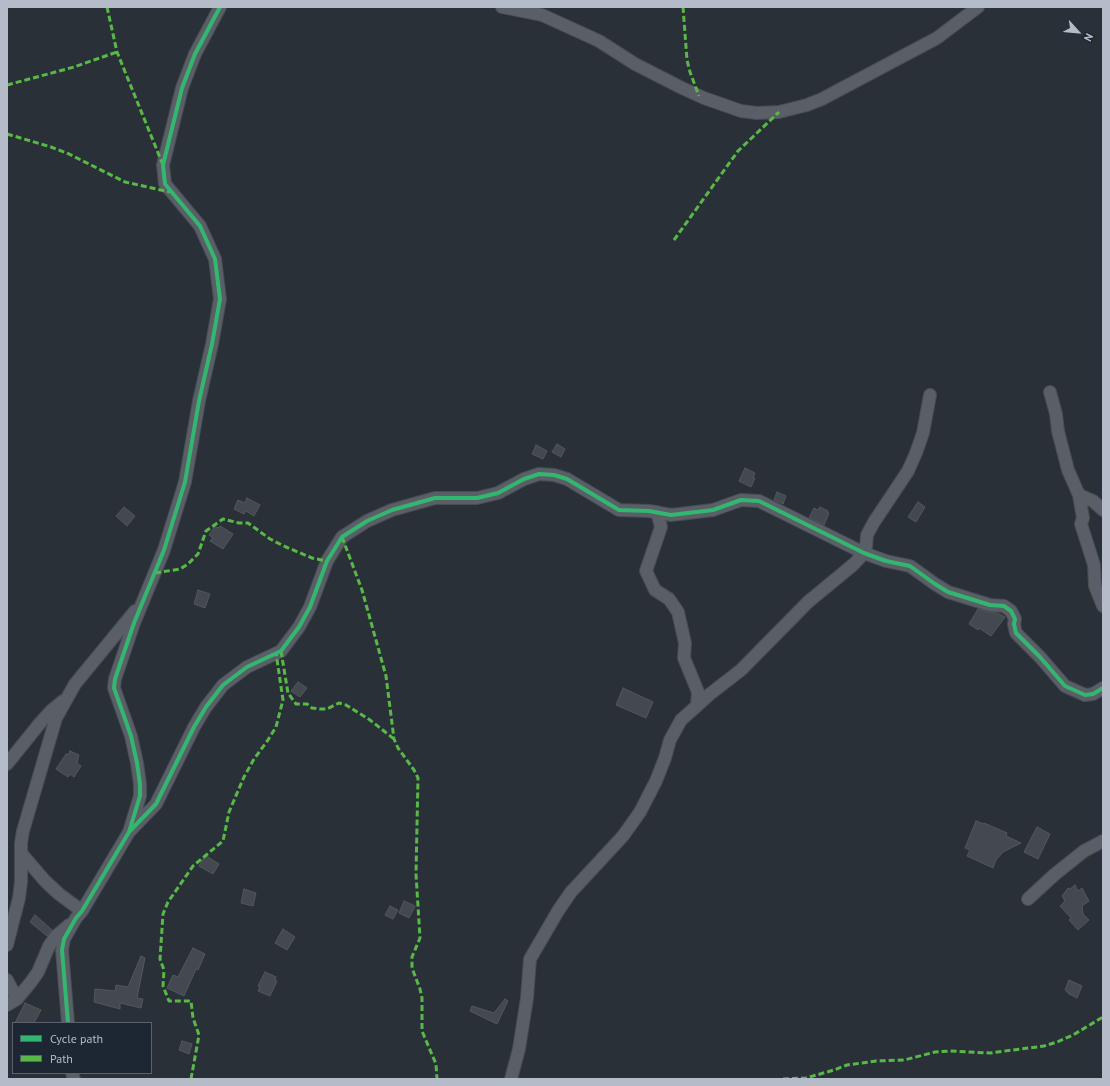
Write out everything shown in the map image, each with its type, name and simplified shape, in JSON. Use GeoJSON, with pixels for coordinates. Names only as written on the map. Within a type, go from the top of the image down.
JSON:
{"type":"FeatureCollection","features":[{"type":"Feature","properties":{"kind":"street"},"geometry":{"type":"LineString","coordinates":[[129,832],[140,796],[140,784],[131,736],[114,688],[115,679],[134,623],[164,550],[185,482],[199,401],[212,344],[220,299],[215,258],[200,226],[165,184],[163,165],[182,88],[195,54],[220,7]]}},
{"type":"Feature","properties":{"kind":"street"},"geometry":{"type":"LineString","coordinates":[[502,7],[542,15],[599,41],[635,64],[682,88],[704,98],[741,111],[757,113],[779,112],[807,105],[822,99],[937,38],[978,7]]}},
{"type":"Feature","properties":{"kind":"street"},"geometry":{"type":"LineString","coordinates":[[1050,392],[1068,470],[1079,495],[1082,518],[1081,524],[1086,545],[1094,565],[1095,586],[1103,606]]}},
{"type":"Feature","properties":{"kind":"street"},"geometry":{"type":"LineString","coordinates":[[511,1079],[519,1050],[527,998],[530,959],[558,911],[571,892],[623,836],[640,812],[656,781],[670,740],[681,720],[710,694],[741,670],[808,602],[854,564],[864,553],[867,535],[908,471],[916,453],[923,433],[930,395]]}},
{"type":"Feature","properties":{"kind":"street"},"geometry":{"type":"LineString","coordinates":[[68,1022],[62,950],[64,939],[129,832],[156,804],[171,771],[206,707],[223,685],[247,667],[281,651],[299,627],[310,607],[327,560],[342,537],[367,521],[392,510],[435,498],[477,498],[498,493],[524,479],[539,474],[554,475],[567,479],[619,510],[649,511],[670,515],[713,510],[741,500],[759,501],[864,553],[886,561],[910,566],[948,592],[990,605],[1004,606],[1012,611],[1015,619],[1014,624],[1016,633],[1040,657],[1065,686],[1075,692],[1085,695],[1093,694],[1103,688]]}},
{"type":"Feature","properties":{"kind":"street"},"geometry":{"type":"LineString","coordinates":[[1079,495],[1093,500],[1103,510]]}},
{"type":"Feature","properties":{"kind":"street"},"geometry":{"type":"LineString","coordinates":[[657,512],[661,526],[646,571],[655,590],[668,599],[678,612],[685,642],[684,658],[698,692],[697,706]]}},
{"type":"Feature","properties":{"kind":"street"},"geometry":{"type":"LineString","coordinates":[[7,945],[19,898],[21,882],[21,843],[23,831],[54,725],[65,700],[75,684],[143,600]]}},
{"type":"Feature","properties":{"kind":"street"},"geometry":{"type":"LineString","coordinates":[[7,764],[40,722],[65,700]]}},
{"type":"Feature","properties":{"kind":"street"},"geometry":{"type":"LineString","coordinates":[[1028,899],[1054,874],[1078,856],[1103,841]]}},
{"type":"Feature","properties":{"kind":"street"},"geometry":{"type":"LineString","coordinates":[[21,853],[45,881],[79,915]]}},
{"type":"Feature","properties":{"kind":"street"},"geometry":{"type":"LineString","coordinates":[[12,1002],[38,972],[52,941],[79,915]]}},
{"type":"Feature","properties":{"kind":"street"},"geometry":{"type":"LineString","coordinates":[[7,980],[12,1002]]}},
{"type":"Feature","properties":{"kind":"building"},"geometry":{"type":"Polygon","coordinates":[[[557,444],[565,449],[561,457],[552,452],[557,444]]]}},
{"type":"Feature","properties":{"kind":"building"},"geometry":{"type":"Polygon","coordinates":[[[536,445],[547,451],[543,459],[532,454],[536,445]]]}},
{"type":"Feature","properties":{"kind":"building"},"geometry":{"type":"Polygon","coordinates":[[[745,468],[755,473],[753,478],[755,478],[751,487],[739,481],[745,468]]]}},
{"type":"Feature","properties":{"kind":"building"},"geometry":{"type":"Polygon","coordinates":[[[777,492],[786,496],[783,504],[774,500],[777,492]]]}},
{"type":"Feature","properties":{"kind":"building"},"geometry":{"type":"Polygon","coordinates":[[[247,498],[260,505],[254,516],[246,511],[244,514],[234,509],[238,500],[245,503],[247,498]]]}},
{"type":"Feature","properties":{"kind":"building"},"geometry":{"type":"Polygon","coordinates":[[[918,502],[925,507],[916,522],[908,517],[918,502]]]}},
{"type":"Feature","properties":{"kind":"building"},"geometry":{"type":"Polygon","coordinates":[[[124,507],[135,516],[127,526],[116,516],[124,507]]]}},
{"type":"Feature","properties":{"kind":"building"},"geometry":{"type":"Polygon","coordinates":[[[820,507],[829,513],[824,525],[809,518],[814,508],[818,510],[820,507]]]}},
{"type":"Feature","properties":{"kind":"building"},"geometry":{"type":"Polygon","coordinates":[[[215,526],[218,528],[220,526],[233,534],[223,549],[210,541],[213,538],[209,535],[215,526]]]}},
{"type":"Feature","properties":{"kind":"building"},"geometry":{"type":"Polygon","coordinates":[[[198,590],[210,594],[205,608],[194,604],[198,590]]]}},
{"type":"Feature","properties":{"kind":"building"},"geometry":{"type":"Polygon","coordinates":[[[978,609],[997,613],[1005,617],[991,636],[979,628],[978,630],[969,624],[978,609]]]}},
{"type":"Feature","properties":{"kind":"building"},"geometry":{"type":"Polygon","coordinates":[[[298,682],[307,688],[300,697],[291,691],[298,682]]]}},
{"type":"Feature","properties":{"kind":"building"},"geometry":{"type":"Polygon","coordinates":[[[623,688],[653,702],[646,718],[616,705],[623,688]]]}},
{"type":"Feature","properties":{"kind":"building"},"geometry":{"type":"Polygon","coordinates":[[[70,751],[79,755],[77,763],[81,766],[74,777],[70,774],[68,777],[56,769],[66,754],[69,754],[70,751]]]}},
{"type":"Feature","properties":{"kind":"building"},"geometry":{"type":"Polygon","coordinates":[[[976,821],[1007,833],[1006,836],[1021,843],[1003,852],[996,860],[993,868],[967,856],[970,850],[965,848],[976,821]]]}},
{"type":"Feature","properties":{"kind":"building"},"geometry":{"type":"Polygon","coordinates":[[[1037,827],[1050,834],[1038,859],[1024,852],[1037,827]]]}},
{"type":"Feature","properties":{"kind":"building"},"geometry":{"type":"Polygon","coordinates":[[[205,855],[219,864],[213,874],[199,866],[205,855]]]}},
{"type":"Feature","properties":{"kind":"building"},"geometry":{"type":"Polygon","coordinates":[[[1075,885],[1078,891],[1082,888],[1089,901],[1082,906],[1083,914],[1089,920],[1078,930],[1069,920],[1071,918],[1060,906],[1065,901],[1062,896],[1068,888],[1070,889],[1075,885]]]}},
{"type":"Feature","properties":{"kind":"building"},"geometry":{"type":"Polygon","coordinates":[[[244,889],[256,893],[253,906],[241,903],[244,889]]]}},
{"type":"Feature","properties":{"kind":"building"},"geometry":{"type":"Polygon","coordinates":[[[404,901],[415,906],[409,918],[399,913],[404,901]]]}},
{"type":"Feature","properties":{"kind":"building"},"geometry":{"type":"Polygon","coordinates":[[[390,906],[398,910],[393,919],[385,915],[390,906]]]}},
{"type":"Feature","properties":{"kind":"building"},"geometry":{"type":"Polygon","coordinates":[[[35,915],[52,930],[47,936],[30,922],[35,915]]]}},
{"type":"Feature","properties":{"kind":"building"},"geometry":{"type":"Polygon","coordinates":[[[283,929],[295,937],[287,950],[275,943],[283,929]]]}},
{"type":"Feature","properties":{"kind":"building"},"geometry":{"type":"Polygon","coordinates":[[[193,948],[205,954],[198,970],[196,969],[184,996],[167,988],[173,975],[178,977],[193,948]]]}},
{"type":"Feature","properties":{"kind":"building"},"geometry":{"type":"Polygon","coordinates":[[[141,956],[145,958],[137,998],[143,999],[141,1008],[120,1003],[120,1009],[94,1002],[95,989],[115,991],[116,985],[128,987],[141,956]]]}},
{"type":"Feature","properties":{"kind":"building"},"geometry":{"type":"Polygon","coordinates":[[[265,972],[276,977],[275,980],[277,981],[270,996],[258,991],[260,987],[258,986],[265,972]]]}},
{"type":"Feature","properties":{"kind":"building"},"geometry":{"type":"Polygon","coordinates":[[[1069,980],[1082,986],[1077,998],[1065,990],[1069,980]]]}},
{"type":"Feature","properties":{"kind":"building"},"geometry":{"type":"Polygon","coordinates":[[[505,999],[508,1001],[497,1024],[470,1011],[472,1006],[494,1013],[505,999]]]}},
{"type":"Feature","properties":{"kind":"building"},"geometry":{"type":"Polygon","coordinates":[[[25,1003],[41,1010],[35,1022],[16,1022],[25,1003]]]}},
{"type":"Feature","properties":{"kind":"building"},"geometry":{"type":"Polygon","coordinates":[[[182,1041],[192,1044],[189,1054],[179,1050],[182,1041]]]}},
{"type":"Feature","properties":{"kind":"marked path"},"geometry":{"type":"LineString","coordinates":[[107,7],[117,52],[163,165]]}},
{"type":"Feature","properties":{"kind":"marked path"},"geometry":{"type":"LineString","coordinates":[[683,7],[687,60],[699,96]]}},
{"type":"Feature","properties":{"kind":"marked path"},"geometry":{"type":"LineString","coordinates":[[7,85],[74,67],[117,52]]}},
{"type":"Feature","properties":{"kind":"marked path"},"geometry":{"type":"LineString","coordinates":[[674,240],[738,151],[779,112]]}},
{"type":"Feature","properties":{"kind":"marked path"},"geometry":{"type":"LineString","coordinates":[[7,134],[69,154],[125,182],[170,192]]}},
{"type":"Feature","properties":{"kind":"marked path"},"geometry":{"type":"LineString","coordinates":[[155,573],[180,569],[188,564],[198,554],[206,531],[223,519],[239,523],[248,523],[270,539],[286,547],[312,558],[327,561]]}},
{"type":"Feature","properties":{"kind":"marked path"},"geometry":{"type":"LineString","coordinates":[[342,537],[362,590],[386,676],[394,739],[398,748],[418,778],[416,874],[420,938],[412,957],[412,968],[422,998],[422,1031],[436,1064],[437,1079]]}},
{"type":"Feature","properties":{"kind":"marked path"},"geometry":{"type":"LineString","coordinates":[[281,651],[288,693],[296,704],[307,704],[312,708],[320,709],[327,709],[339,703],[346,705],[370,720],[394,739]]}},
{"type":"Feature","properties":{"kind":"marked path"},"geometry":{"type":"LineString","coordinates":[[191,1079],[199,1035],[193,1018],[191,1001],[169,1001],[163,986],[164,970],[160,959],[163,914],[168,902],[193,866],[223,841],[229,812],[244,777],[254,759],[276,727],[283,700],[276,653]]}},
{"type":"Feature","properties":{"kind":"marked path"},"geometry":{"type":"LineString","coordinates":[[783,1079],[806,1078],[847,1065],[876,1061],[904,1060],[935,1052],[950,1051],[990,1053],[1044,1046],[1073,1035],[1103,1017]]}},
{"type":"Feature","properties":{"kind":"cycle path"},"geometry":{"type":"LineString","coordinates":[[68,1022],[62,950],[64,939],[129,832],[140,796],[137,763],[131,736],[114,688],[115,679],[134,623],[164,550],[185,482],[199,401],[212,344],[220,299],[215,259],[200,226],[165,184],[163,165],[182,88],[195,54],[220,7]]}},
{"type":"Feature","properties":{"kind":"cycle path"},"geometry":{"type":"LineString","coordinates":[[129,832],[156,804],[194,727],[206,707],[223,685],[247,667],[281,651],[299,627],[310,607],[327,561],[342,537],[367,521],[392,510],[435,498],[477,498],[498,493],[524,479],[539,474],[554,475],[567,479],[619,510],[649,511],[671,515],[713,510],[741,500],[759,501],[864,553],[886,561],[910,566],[948,592],[990,605],[1004,606],[1011,611],[1015,619],[1014,624],[1016,633],[1040,657],[1065,686],[1085,695],[1093,694],[1103,688]]}}]}
